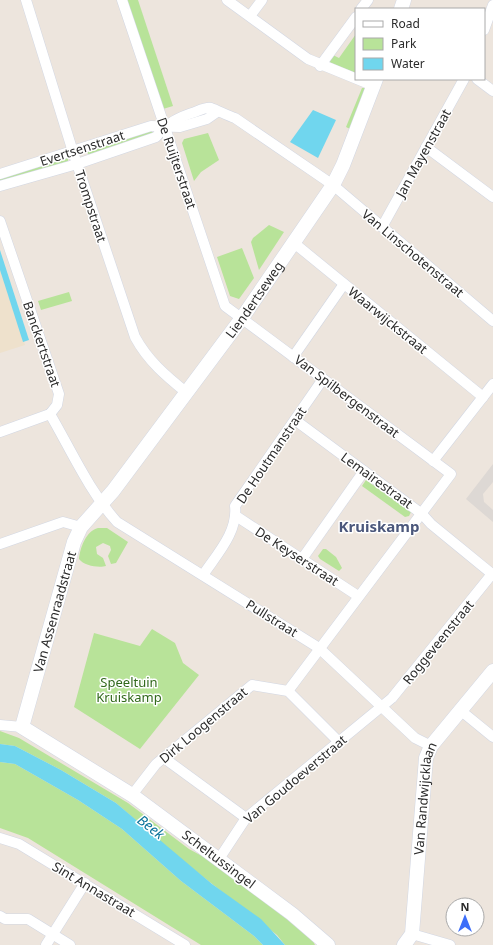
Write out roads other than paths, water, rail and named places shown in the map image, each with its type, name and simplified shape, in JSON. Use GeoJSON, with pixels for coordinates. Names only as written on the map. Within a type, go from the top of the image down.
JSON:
{"type":"FeatureCollection","features":[{"type":"Feature","properties":{"kind":"street","name":"Trompstraat"},"geometry":{"type":"LineString","coordinates":[[26,0],[73,152],[135,337],[144,353],[156,368],[188,394]]}},
{"type":"Feature","properties":{"kind":"street","name":"De Ruijterstraat"},"geometry":{"type":"LineString","coordinates":[[122,0],[225,306],[242,318]]}},
{"type":"Feature","properties":{"kind":"street"},"geometry":{"type":"LineString","coordinates":[[227,0],[308,59],[320,66],[355,77]]}},
{"type":"Feature","properties":{"kind":"street"},"geometry":{"type":"LineString","coordinates":[[250,16],[262,0]]}},
{"type":"Feature","properties":{"kind":"street"},"geometry":{"type":"LineString","coordinates":[[362,8],[368,0]]}},
{"type":"Feature","properties":{"kind":"street"},"geometry":{"type":"LineString","coordinates":[[485,27],[493,5]]}},
{"type":"Feature","properties":{"kind":"street"},"geometry":{"type":"LineString","coordinates":[[320,66],[355,18]]}},
{"type":"Feature","properties":{"kind":"street"},"geometry":{"type":"LineString","coordinates":[[365,80],[375,83]]}},
{"type":"Feature","properties":{"kind":"street","name":"Jan Mayenstraat"},"geometry":{"type":"LineString","coordinates":[[382,226],[463,80]]}},
{"type":"Feature","properties":{"kind":"street"},"geometry":{"type":"LineString","coordinates":[[478,80],[493,91]]}},
{"type":"Feature","properties":{"kind":"street","name":"Liendertseweg"},"geometry":{"type":"LineString","coordinates":[[103,504],[188,394],[333,185],[343,165],[375,83]]}},
{"type":"Feature","properties":{"kind":"street","name":"Evertsenstraat"},"geometry":{"type":"LineString","coordinates":[[0,174],[151,126],[180,127],[207,119],[217,112],[240,121],[333,185]]}},
{"type":"Feature","properties":{"kind":"street","name":"Evertsenstraat"},"geometry":{"type":"LineString","coordinates":[[0,186],[77,164],[156,138],[165,127]]}},
{"type":"Feature","properties":{"kind":"street"},"geometry":{"type":"LineString","coordinates":[[426,148],[493,197]]}},
{"type":"Feature","properties":{"kind":"street","name":"Van Linschotenstraat"},"geometry":{"type":"LineString","coordinates":[[333,185],[493,320]]}},
{"type":"Feature","properties":{"kind":"street","name":"Banckertstraat"},"geometry":{"type":"LineString","coordinates":[[0,221],[59,394],[57,405],[50,414]]}},
{"type":"Feature","properties":{"kind":"street","name":"Waarwijckstraat"},"geometry":{"type":"LineString","coordinates":[[294,243],[483,397]]}},
{"type":"Feature","properties":{"kind":"street"},"geometry":{"type":"LineString","coordinates":[[293,357],[344,284]]}},
{"type":"Feature","properties":{"kind":"street","name":"Van Spilbergenstraat"},"geometry":{"type":"LineString","coordinates":[[242,318],[451,474],[422,514]]}},
{"type":"Feature","properties":{"kind":"street","name":"De Houtmanstraat"},"geometry":{"type":"LineString","coordinates":[[204,575],[233,528],[236,516],[235,506],[322,379]]}},
{"type":"Feature","properties":{"kind":"street"},"geometry":{"type":"LineString","coordinates":[[434,461],[493,384]]}},
{"type":"Feature","properties":{"kind":"street"},"geometry":{"type":"LineString","coordinates":[[0,432],[50,414],[103,504]]}},
{"type":"Feature","properties":{"kind":"street","name":"Lemairestraat"},"geometry":{"type":"LineString","coordinates":[[295,420],[422,514],[430,524],[492,574]]}},
{"type":"Feature","properties":{"kind":"street"},"geometry":{"type":"LineString","coordinates":[[302,559],[364,471]]}},
{"type":"Feature","properties":{"kind":"street","name":"Van Assenraadstraat"},"geometry":{"type":"LineString","coordinates":[[22,727],[74,542],[81,527],[103,504]]}},
{"type":"Feature","properties":{"kind":"street","name":"Pullstraat"},"geometry":{"type":"LineString","coordinates":[[103,504],[117,522],[319,648],[415,738],[431,746]]}},
{"type":"Feature","properties":{"kind":"street"},"geometry":{"type":"LineString","coordinates":[[338,742],[288,691],[358,596],[422,514]]}},
{"type":"Feature","properties":{"kind":"street","name":"De Keyserstraat"},"geometry":{"type":"LineString","coordinates":[[236,516],[358,596]]}},
{"type":"Feature","properties":{"kind":"street"},"geometry":{"type":"LineString","coordinates":[[0,544],[63,522],[81,527]]}},
{"type":"Feature","properties":{"kind":"street","name":"Roggeveenstraat"},"geometry":{"type":"LineString","coordinates":[[382,707],[392,698],[492,574]]}},
{"type":"Feature","properties":{"kind":"street","name":"Van Randwijcklaan"},"geometry":{"type":"LineString","coordinates":[[408,940],[418,864],[426,758],[431,746],[493,671]]}},
{"type":"Feature","properties":{"kind":"street","name":"Dirk Loogenstraat"},"geometry":{"type":"LineString","coordinates":[[132,795],[164,758],[252,685],[288,691]]}},
{"type":"Feature","properties":{"kind":"street","name":"Van Goudoeverstraat"},"geometry":{"type":"LineString","coordinates":[[219,859],[246,818],[382,707]]}},
{"type":"Feature","properties":{"kind":"street"},"geometry":{"type":"LineString","coordinates":[[460,710],[493,737]]}},
{"type":"Feature","properties":{"kind":"street","name":"Scheltussingel"},"geometry":{"type":"LineString","coordinates":[[0,725],[22,727],[132,795],[298,919],[328,945]]}},
{"type":"Feature","properties":{"kind":"street"},"geometry":{"type":"LineString","coordinates":[[164,758],[246,818]]}},
{"type":"Feature","properties":{"kind":"street","name":"Sint Annastraat"},"geometry":{"type":"LineString","coordinates":[[0,838],[19,844],[185,945]]}},
{"type":"Feature","properties":{"kind":"street"},"geometry":{"type":"LineString","coordinates":[[46,945],[85,883]]}},
{"type":"Feature","properties":{"kind":"street"},"geometry":{"type":"LineString","coordinates":[[0,916],[5,919],[28,919],[70,945]]}},
{"type":"Feature","properties":{"kind":"street"},"geometry":{"type":"LineString","coordinates":[[408,940],[450,945]]}},
{"type":"Feature","properties":{"kind":"water"},"geometry":{"type":"Polygon","coordinates":[[[313,110],[336,120],[318,158],[290,142],[313,110]]]}},
{"type":"Feature","properties":{"kind":"water"},"geometry":{"type":"Polygon","coordinates":[[[0,250],[29,340],[23,342],[0,270],[0,250]]]}},
{"type":"Feature","properties":{"kind":"water"},"geometry":{"type":"Polygon","coordinates":[[[0,744],[15,746],[61,770],[116,803],[212,884],[261,919],[285,945],[263,945],[254,936],[181,881],[122,829],[78,800],[15,764],[0,762],[0,744]]]}},
{"type":"Feature","properties":{"kind":"district","name":"Kruiskamp"},"geometry":{"type":"Point","coordinates":[379,527]}},
{"type":"Feature","properties":{"kind":"park label","name":"Speeltuin Kruiskamp"},"geometry":{"type":"Point","coordinates":[129,690]}},
{"type":"Feature","properties":{"kind":"water label","name":"Beek"},"geometry":{"type":"Point","coordinates":[151,827]}}]}
